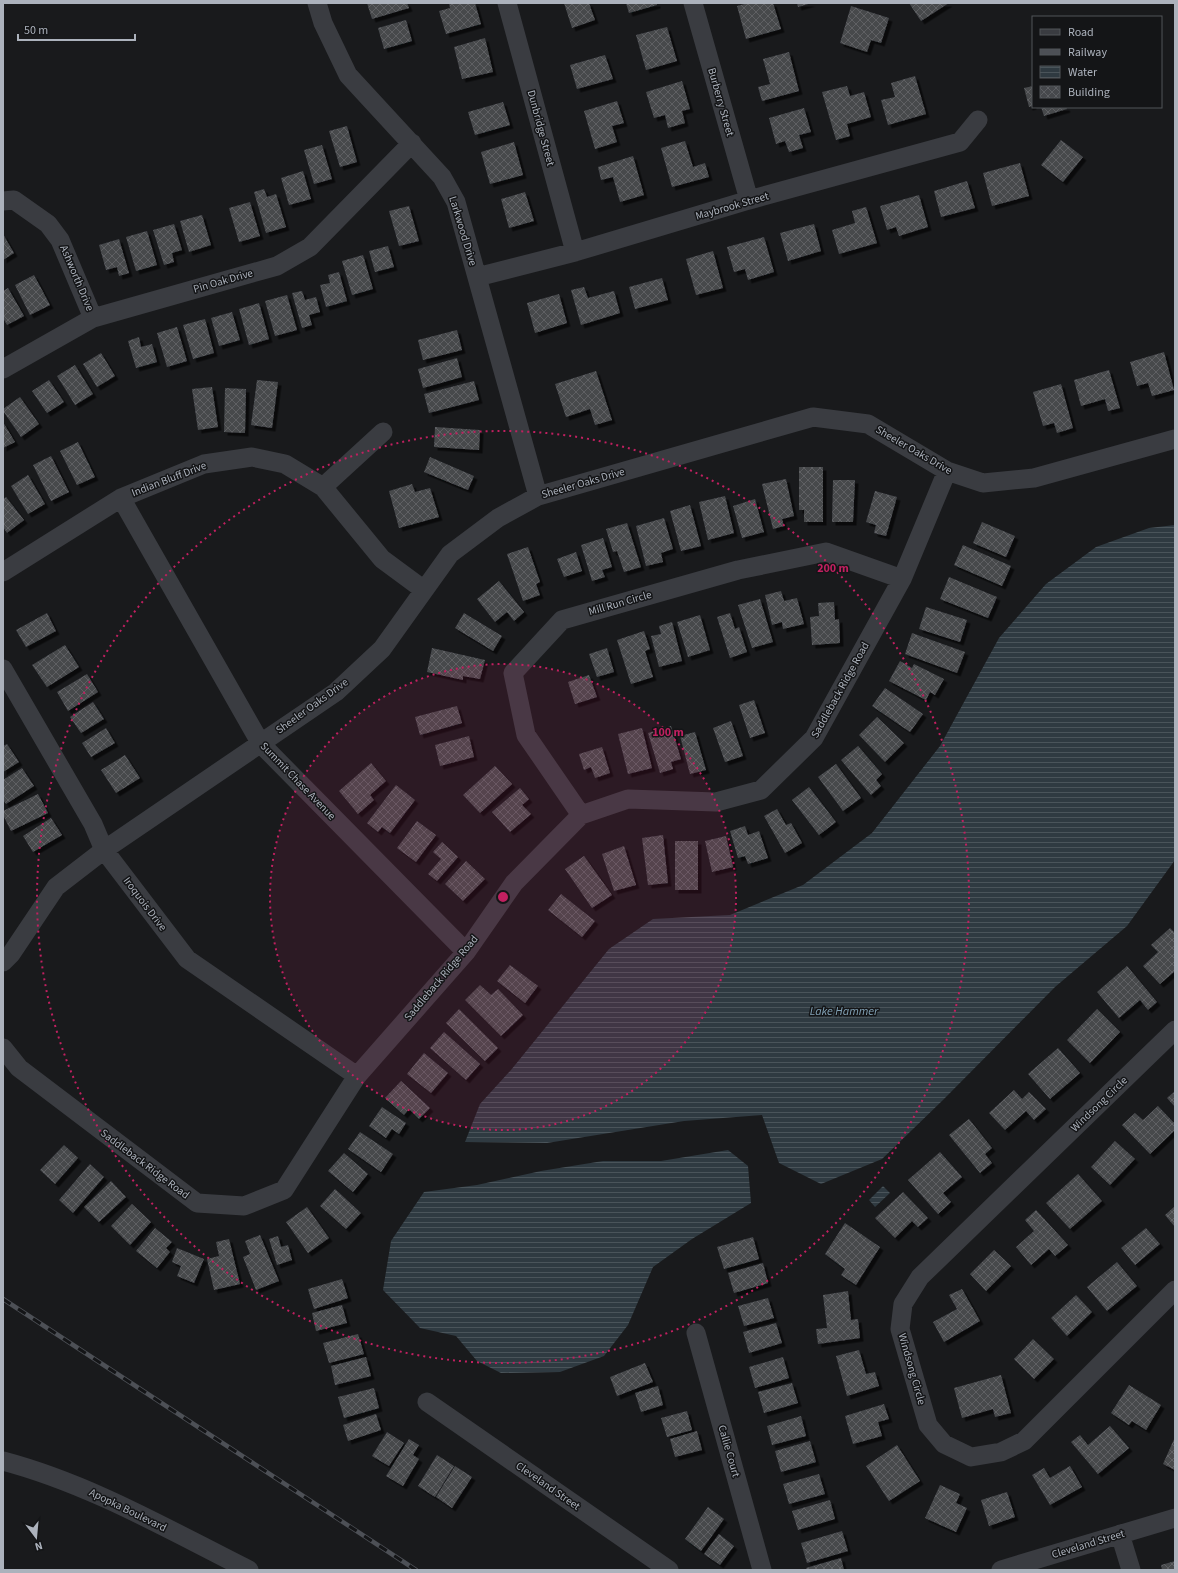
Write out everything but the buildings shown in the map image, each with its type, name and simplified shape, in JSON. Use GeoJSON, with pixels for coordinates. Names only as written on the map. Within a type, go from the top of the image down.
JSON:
{"type":"FeatureCollection","features":[{"type":"Feature","properties":{"kind":"street","name":"Larkwood Drive"},"geometry":{"type":"LineString","coordinates":[[317,3],[323,23],[348,75],[442,176],[456,202],[538,496]]}},
{"type":"Feature","properties":{"kind":"street","name":"Dunbridge Street"},"geometry":{"type":"LineString","coordinates":[[507,3],[575,252]]}},
{"type":"Feature","properties":{"kind":"street","name":"Burberry Street"},"geometry":{"type":"LineString","coordinates":[[693,3],[749,200]]}},
{"type":"Feature","properties":{"kind":"street","name":"Maybrook Street"},"geometry":{"type":"LineString","coordinates":[[477,277],[575,252],[749,200],[960,142],[978,120]]}},
{"type":"Feature","properties":{"kind":"street","name":"Pin Oak Drive"},"geometry":{"type":"LineString","coordinates":[[3,369],[93,318],[277,266],[310,247],[412,144]]}},
{"type":"Feature","properties":{"kind":"street","name":"Ashworth Drive"},"geometry":{"type":"LineString","coordinates":[[3,201],[14,200],[48,224],[60,240],[93,318]]}},
{"type":"Feature","properties":{"kind":"street","name":"Sheeler Oaks Drive"},"geometry":{"type":"LineString","coordinates":[[3,962],[11,954],[56,887],[104,850],[336,692],[382,649],[450,554],[498,518],[538,496],[813,417],[868,424],[947,471],[983,483],[1034,478],[1175,439]]}},
{"type":"Feature","properties":{"kind":"street"},"geometry":{"type":"LineString","coordinates":[[323,487],[383,432]]}},
{"type":"Feature","properties":{"kind":"street","name":"Indian Bluff Drive"},"geometry":{"type":"LineString","coordinates":[[3,572],[121,498],[204,464],[252,457],[285,464],[323,487],[382,559],[424,590]]}},
{"type":"Feature","properties":{"kind":"street","name":"Saddleback Ridge Road"},"geometry":{"type":"LineString","coordinates":[[3,1048],[19,1068],[198,1203],[244,1206],[284,1190],[357,1076],[466,952],[514,883],[581,814],[628,799],[716,802],[761,790],[814,738],[902,579],[947,471]]}},
{"type":"Feature","properties":{"kind":"street","name":"Summit Chase Avenue"},"geometry":{"type":"LineString","coordinates":[[121,498],[261,744],[466,952]]}},
{"type":"Feature","properties":{"kind":"street","name":"Mill Run Circle"},"geometry":{"type":"LineString","coordinates":[[581,814],[526,735],[513,673],[562,620],[738,570],[826,552],[902,579]]}},
{"type":"Feature","properties":{"kind":"street","name":"Iroquois Drive"},"geometry":{"type":"LineString","coordinates":[[3,669],[93,824],[104,850],[187,959],[357,1076]]}},
{"type":"Feature","properties":{"kind":"street","name":"Windsong Circle"},"geometry":{"type":"LineString","coordinates":[[1172,1300],[1024,1442],[1001,1452],[972,1457],[944,1444],[928,1424],[900,1329],[903,1304],[920,1277],[1175,1030]]}},
{"type":"Feature","properties":{"kind":"street","name":"Callie Court"},"geometry":{"type":"LineString","coordinates":[[696,1333],[762,1570]]}},
{"type":"Feature","properties":{"kind":"street","name":"Cleveland Street"},"geometry":{"type":"LineString","coordinates":[[427,1402],[669,1570]]}},
{"type":"Feature","properties":{"kind":"street","name":"Apopka Boulevard"},"geometry":{"type":"LineString","coordinates":[[3,1461],[65,1480],[97,1494],[250,1570]]}},
{"type":"Feature","properties":{"kind":"street","name":"Cleveland Street"},"geometry":{"type":"LineString","coordinates":[[1001,1570],[1175,1518]]}},
{"type":"Feature","properties":{"kind":"street"},"geometry":{"type":"LineString","coordinates":[[1120,1534],[1131,1570]]}},
{"type":"Feature","properties":{"kind":"water","name":"Lake Hammer"},"geometry":{"type":"Polygon","coordinates":[[[1175,525],[1175,860],[1127,926],[1055,987],[882,1159],[821,1184],[779,1163],[762,1115],[684,1121],[547,1143],[465,1142],[480,1104],[511,1070],[609,949],[653,919],[730,915],[803,885],[872,833],[940,746],[999,638],[1046,584],[1096,547],[1149,528],[1175,525]]]}},
{"type":"Feature","properties":{"kind":"water"},"geometry":{"type":"Polygon","coordinates":[[[728,1150],[748,1166],[751,1203],[692,1239],[653,1267],[628,1325],[604,1356],[560,1372],[501,1373],[477,1361],[456,1336],[420,1328],[383,1290],[391,1241],[424,1192],[477,1185],[541,1171],[603,1161],[661,1161],[728,1150]]]}},
{"type":"Feature","properties":{"kind":"water"},"geometry":{"type":"Polygon","coordinates":[[[883,1186],[890,1193],[875,1207],[869,1200],[883,1186]]]}},
{"type":"Feature","properties":{"kind":"railway"},"geometry":{"type":"LineString","coordinates":[[3,1299],[416,1570]]}}]}
